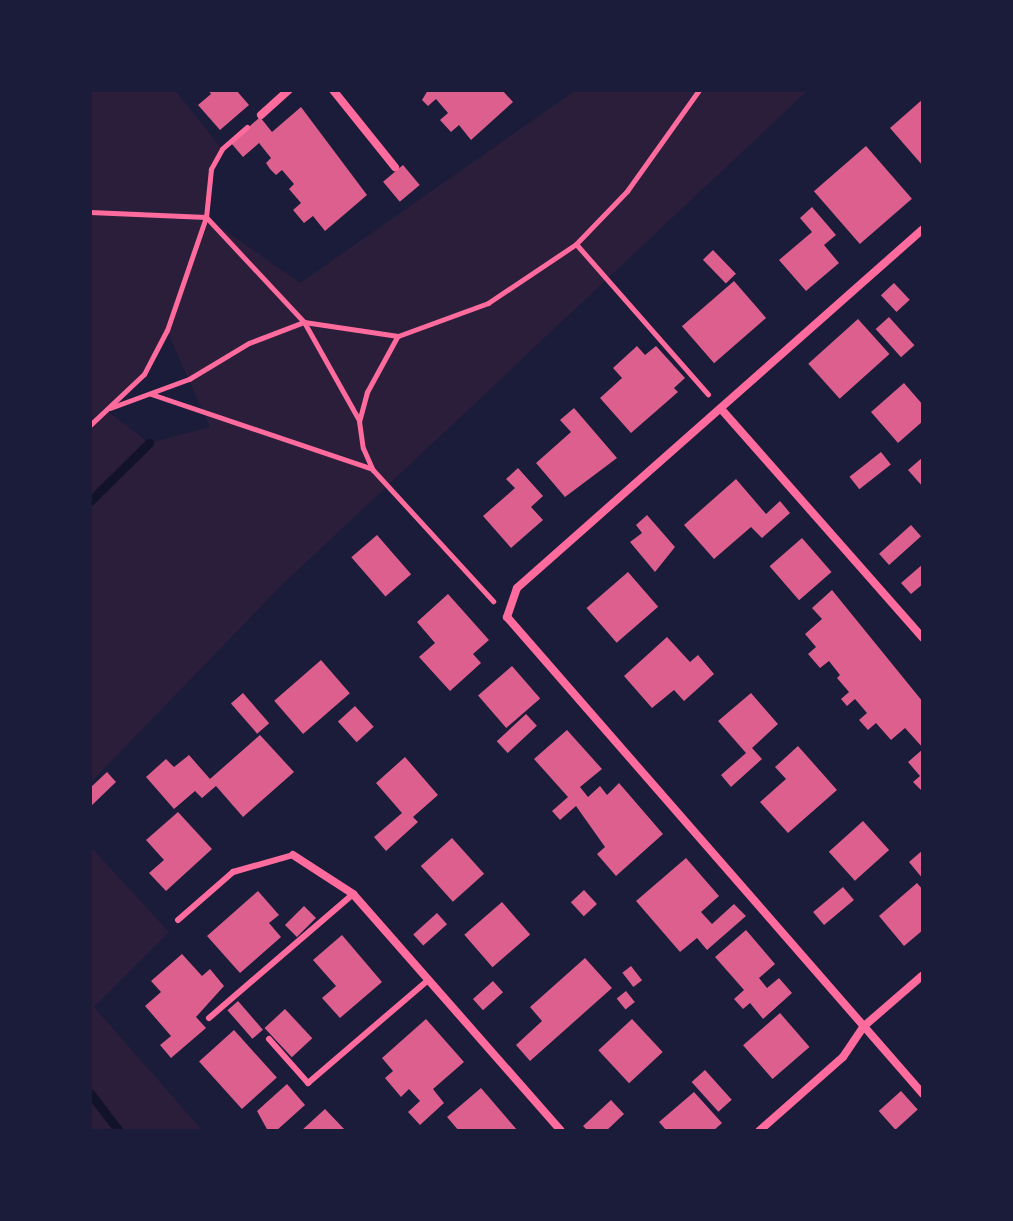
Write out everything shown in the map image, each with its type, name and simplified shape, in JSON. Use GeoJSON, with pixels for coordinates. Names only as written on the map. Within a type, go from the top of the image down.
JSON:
{"type":"FeatureCollection","features":[{"type":"Feature","properties":{"kind":"street"},"geometry":{"type":"LineString","coordinates":[[261,115],[289,90]]}},
{"type":"Feature","properties":{"kind":"street"},"geometry":{"type":"LineString","coordinates":[[333,90],[395,167]]}},
{"type":"Feature","properties":{"kind":"street"},"geometry":{"type":"LineString","coordinates":[[923,229],[722,410],[517,588],[507,617],[923,1094]]}},
{"type":"Feature","properties":{"kind":"street"},"geometry":{"type":"LineString","coordinates":[[722,410],[923,638]]}},
{"type":"Feature","properties":{"kind":"street"},"geometry":{"type":"LineString","coordinates":[[293,855],[353,894],[561,1131]]}},
{"type":"Feature","properties":{"kind":"street"},"geometry":{"type":"LineString","coordinates":[[759,1131],[843,1057],[863,1027],[923,975]]}},
{"type":"Feature","properties":{"kind":"lane"},"geometry":{"type":"LineString","coordinates":[[178,920],[233,872],[293,855]]}},
{"type":"Feature","properties":{"kind":"lane"},"geometry":{"type":"LineString","coordinates":[[209,1018],[353,894]]}},
{"type":"Feature","properties":{"kind":"lane"},"geometry":{"type":"LineString","coordinates":[[269,1039],[308,1083],[428,980]]}},
{"type":"Feature","properties":{"kind":"path"},"geometry":{"type":"LineString","coordinates":[[105,410],[149,394],[304,322],[398,336],[488,303],[576,244],[627,191],[699,90]]}},
{"type":"Feature","properties":{"kind":"path"},"geometry":{"type":"LineString","coordinates":[[90,425],[144,374],[167,330],[206,217],[211,169],[222,149],[261,115]]}},
{"type":"Feature","properties":{"kind":"path"},"geometry":{"type":"LineString","coordinates":[[90,212],[206,217],[304,322],[359,421],[373,470],[507,617]]}},
{"type":"Feature","properties":{"kind":"path"},"geometry":{"type":"LineString","coordinates":[[576,244],[722,410]]}},
{"type":"Feature","properties":{"kind":"path"},"geometry":{"type":"LineString","coordinates":[[359,421],[379,362],[398,336]]}},
{"type":"Feature","properties":{"kind":"path"},"geometry":{"type":"LineString","coordinates":[[149,394],[373,470]]}},
{"type":"Feature","properties":{"kind":"shaded area"},"geometry":{"type":"Polygon","coordinates":[[[90,90],[175,90],[222,149],[211,169],[206,217],[300,283],[576,90],[808,90],[283,584],[90,783],[90,90]],[[167,331],[144,374],[106,410],[149,443],[210,427],[167,331]]]}},
{"type":"Feature","properties":{"kind":"shaded area"},"geometry":{"type":"Polygon","coordinates":[[[90,846],[169,932],[94,1007],[203,1131],[90,1131],[90,846]]]}},
{"type":"Feature","properties":{"kind":"building"},"geometry":{"type":"Polygon","coordinates":[[[208,90],[236,90],[249,105],[220,130],[198,105],[211,94],[208,90]]]}},
{"type":"Feature","properties":{"kind":"building"},"geometry":{"type":"Polygon","coordinates":[[[428,90],[502,90],[513,102],[471,140],[459,125],[451,132],[440,120],[448,113],[436,99],[428,106],[422,100],[428,90]]]}},
{"type":"Feature","properties":{"kind":"building"},"geometry":{"type":"Polygon","coordinates":[[[923,99],[923,166],[890,128],[923,99]]]}},
{"type":"Feature","properties":{"kind":"building"},"geometry":{"type":"Polygon","coordinates":[[[301,107],[367,195],[325,231],[313,216],[304,223],[293,210],[301,203],[289,189],[294,184],[282,170],[276,175],[270,169],[266,163],[271,158],[259,143],[243,157],[231,143],[260,117],[272,132],[301,107]]]}},
{"type":"Feature","properties":{"kind":"building"},"geometry":{"type":"Polygon","coordinates":[[[866,146],[912,199],[860,244],[814,191],[866,146]]]}},
{"type":"Feature","properties":{"kind":"building"},"geometry":{"type":"Polygon","coordinates":[[[403,165],[420,185],[400,202],[383,182],[403,165]]]}},
{"type":"Feature","properties":{"kind":"building"},"geometry":{"type":"Polygon","coordinates":[[[812,207],[836,235],[824,245],[839,263],[806,291],[779,260],[812,232],[800,218],[812,207]]]}},
{"type":"Feature","properties":{"kind":"building"},"geometry":{"type":"Polygon","coordinates":[[[713,250],[736,274],[726,283],[703,260],[713,250]]]}},
{"type":"Feature","properties":{"kind":"building"},"geometry":{"type":"Polygon","coordinates":[[[734,281],[766,318],[714,363],[682,326],[734,281]]]}},
{"type":"Feature","properties":{"kind":"building"},"geometry":{"type":"Polygon","coordinates":[[[894,283],[910,300],[897,312],[881,295],[894,283]]]}},
{"type":"Feature","properties":{"kind":"building"},"geometry":{"type":"Polygon","coordinates":[[[889,317],[914,345],[901,357],[876,329],[889,317]]]}},
{"type":"Feature","properties":{"kind":"building"},"geometry":{"type":"Polygon","coordinates":[[[858,319],[889,354],[840,399],[808,364],[858,319]]]}},
{"type":"Feature","properties":{"kind":"building"},"geometry":{"type":"Polygon","coordinates":[[[637,346],[645,355],[656,346],[685,378],[674,388],[678,392],[631,433],[600,398],[622,378],[613,368],[637,346]]]}},
{"type":"Feature","properties":{"kind":"building"},"geometry":{"type":"Polygon","coordinates":[[[904,383],[923,405],[923,421],[898,443],[871,412],[904,383]]]}},
{"type":"Feature","properties":{"kind":"building"},"geometry":{"type":"Polygon","coordinates":[[[574,408],[617,458],[565,497],[536,463],[571,432],[560,420],[574,408]]]}},
{"type":"Feature","properties":{"kind":"building"},"geometry":{"type":"Polygon","coordinates":[[[881,452],[891,465],[859,489],[849,477],[881,452]]]}},
{"type":"Feature","properties":{"kind":"building"},"geometry":{"type":"Polygon","coordinates":[[[923,457],[923,487],[908,470],[923,457]]]}},
{"type":"Feature","properties":{"kind":"building"},"geometry":{"type":"Polygon","coordinates":[[[518,468],[543,496],[531,507],[543,520],[511,548],[483,516],[515,488],[506,479],[518,468]]]}},
{"type":"Feature","properties":{"kind":"building"},"geometry":{"type":"Polygon","coordinates":[[[736,479],[766,514],[780,501],[790,513],[762,538],[751,527],[714,559],[684,525],[736,479]]]}},
{"type":"Feature","properties":{"kind":"building"},"geometry":{"type":"Polygon","coordinates":[[[647,515],[675,547],[655,572],[630,542],[642,533],[636,525],[647,515]]]}},
{"type":"Feature","properties":{"kind":"building"},"geometry":{"type":"Polygon","coordinates":[[[911,525],[921,536],[889,565],[879,554],[911,525]]]}},
{"type":"Feature","properties":{"kind":"building"},"geometry":{"type":"Polygon","coordinates":[[[377,535],[411,574],[385,597],[351,557],[377,535]]]}},
{"type":"Feature","properties":{"kind":"building"},"geometry":{"type":"Polygon","coordinates":[[[802,538],[832,572],[799,600],[770,566],[802,538]]]}},
{"type":"Feature","properties":{"kind":"building"},"geometry":{"type":"Polygon","coordinates":[[[923,564],[923,584],[911,594],[901,583],[923,564]]]}},
{"type":"Feature","properties":{"kind":"building"},"geometry":{"type":"Polygon","coordinates":[[[628,572],[658,607],[617,643],[586,608],[628,572]]]}},
{"type":"Feature","properties":{"kind":"building"},"geometry":{"type":"Polygon","coordinates":[[[832,590],[923,702],[923,748],[905,728],[891,740],[876,723],[868,730],[859,720],[867,713],[855,699],[847,706],[841,699],[849,692],[837,678],[840,675],[829,661],[820,668],[808,654],[816,647],[805,634],[822,619],[812,608],[832,590]]]}},
{"type":"Feature","properties":{"kind":"building"},"geometry":{"type":"Polygon","coordinates":[[[448,594],[489,640],[473,654],[481,663],[450,691],[419,657],[435,643],[417,622],[448,594]]]}},
{"type":"Feature","properties":{"kind":"building"},"geometry":{"type":"Polygon","coordinates":[[[667,637],[690,662],[698,655],[714,674],[684,701],[674,690],[652,708],[624,676],[667,637]]]}},
{"type":"Feature","properties":{"kind":"building"},"geometry":{"type":"Polygon","coordinates":[[[321,660],[350,693],[303,734],[274,701],[321,660]]]}},
{"type":"Feature","properties":{"kind":"building"},"geometry":{"type":"Polygon","coordinates":[[[512,666],[540,698],[506,728],[478,696],[512,666]]]}},
{"type":"Feature","properties":{"kind":"building"},"geometry":{"type":"Polygon","coordinates":[[[243,693],[269,723],[257,734],[231,703],[243,693]]]}},
{"type":"Feature","properties":{"kind":"building"},"geometry":{"type":"Polygon","coordinates":[[[751,693],[778,724],[752,748],[762,759],[731,787],[721,775],[746,753],[718,721],[751,693]]]}},
{"type":"Feature","properties":{"kind":"building"},"geometry":{"type":"Polygon","coordinates":[[[355,706],[374,727],[357,742],[338,721],[355,706]]]}},
{"type":"Feature","properties":{"kind":"building"},"geometry":{"type":"Polygon","coordinates":[[[526,714],[537,726],[508,753],[497,741],[526,714]]]}},
{"type":"Feature","properties":{"kind":"building"},"geometry":{"type":"Polygon","coordinates":[[[567,730],[602,769],[580,787],[588,797],[600,786],[607,795],[619,783],[663,834],[616,876],[597,854],[605,847],[576,806],[560,820],[552,811],[568,797],[534,759],[567,730]]]}},
{"type":"Feature","properties":{"kind":"building"},"geometry":{"type":"Polygon","coordinates":[[[260,735],[294,772],[243,817],[216,786],[202,798],[195,791],[174,809],[146,777],[166,759],[174,767],[189,755],[210,779],[260,735]]]}},
{"type":"Feature","properties":{"kind":"building"},"geometry":{"type":"Polygon","coordinates":[[[798,746],[837,790],[788,833],[760,802],[786,779],[775,767],[798,746]]]}},
{"type":"Feature","properties":{"kind":"building"},"geometry":{"type":"Polygon","coordinates":[[[923,749],[923,792],[913,782],[920,776],[908,762],[923,749]]]}},
{"type":"Feature","properties":{"kind":"building"},"geometry":{"type":"Polygon","coordinates":[[[405,757],[438,795],[413,817],[418,822],[386,851],[374,837],[402,813],[376,783],[405,757]]]}},
{"type":"Feature","properties":{"kind":"building"},"geometry":{"type":"Polygon","coordinates":[[[107,772],[116,782],[90,807],[90,788],[107,772]]]}},
{"type":"Feature","properties":{"kind":"building"},"geometry":{"type":"Polygon","coordinates":[[[178,812],[212,849],[166,891],[149,873],[164,860],[146,840],[178,812]]]}},
{"type":"Feature","properties":{"kind":"building"},"geometry":{"type":"Polygon","coordinates":[[[863,821],[889,850],[855,881],[829,852],[863,821]]]}},
{"type":"Feature","properties":{"kind":"building"},"geometry":{"type":"Polygon","coordinates":[[[452,838],[484,874],[453,902],[421,866],[452,838]]]}},
{"type":"Feature","properties":{"kind":"building"},"geometry":{"type":"Polygon","coordinates":[[[923,850],[923,879],[909,862],[923,850]]]}},
{"type":"Feature","properties":{"kind":"building"},"geometry":{"type":"Polygon","coordinates":[[[686,858],[719,896],[701,912],[712,924],[734,904],[746,916],[707,950],[697,938],[680,952],[636,901],[686,858]]]}},
{"type":"Feature","properties":{"kind":"building"},"geometry":{"type":"Polygon","coordinates":[[[917,883],[923,890],[923,930],[904,946],[879,916],[917,883]]]}},
{"type":"Feature","properties":{"kind":"building"},"geometry":{"type":"Polygon","coordinates":[[[843,887],[854,900],[824,925],[813,912],[843,887]]]}},
{"type":"Feature","properties":{"kind":"building"},"geometry":{"type":"Polygon","coordinates":[[[584,890],[597,904],[584,916],[571,902],[584,890]]]}},
{"type":"Feature","properties":{"kind":"building"},"geometry":{"type":"Polygon","coordinates":[[[258,891],[279,915],[269,923],[281,937],[240,973],[207,936],[258,891]]]}},
{"type":"Feature","properties":{"kind":"building"},"geometry":{"type":"Polygon","coordinates":[[[502,902],[530,934],[492,967],[464,935],[502,902]]]}},
{"type":"Feature","properties":{"kind":"building"},"geometry":{"type":"Polygon","coordinates":[[[304,906],[316,918],[297,937],[285,925],[304,906]]]}},
{"type":"Feature","properties":{"kind":"building"},"geometry":{"type":"Polygon","coordinates":[[[437,913],[447,924],[423,946],[413,934],[437,913]]]}},
{"type":"Feature","properties":{"kind":"building"},"geometry":{"type":"Polygon","coordinates":[[[746,930],[775,964],[759,978],[767,988],[779,978],[792,993],[763,1019],[750,1003],[743,1009],[734,999],[744,990],[715,957],[746,930]]]}},
{"type":"Feature","properties":{"kind":"building"},"geometry":{"type":"Polygon","coordinates":[[[342,935],[382,982],[340,1018],[322,998],[336,986],[313,960],[342,935]]]}},
{"type":"Feature","properties":{"kind":"building"},"geometry":{"type":"Polygon","coordinates":[[[182,954],[202,976],[210,969],[224,986],[196,1017],[206,1028],[171,1058],[160,1045],[171,1036],[145,1006],[161,992],[151,981],[182,954]]]}},
{"type":"Feature","properties":{"kind":"building"},"geometry":{"type":"Polygon","coordinates":[[[585,958],[612,988],[530,1061],[516,1045],[542,1021],[530,1007],[585,958]]]}},
{"type":"Feature","properties":{"kind":"building"},"geometry":{"type":"Polygon","coordinates":[[[631,966],[642,980],[633,987],[622,973],[631,966]]]}},
{"type":"Feature","properties":{"kind":"building"},"geometry":{"type":"Polygon","coordinates":[[[493,981],[503,992],[483,1010],[473,999],[493,981]]]}},
{"type":"Feature","properties":{"kind":"building"},"geometry":{"type":"Polygon","coordinates":[[[626,991],[635,1002],[625,1009],[617,999],[626,991]]]}},
{"type":"Feature","properties":{"kind":"building"},"geometry":{"type":"Polygon","coordinates":[[[238,1001],[263,1030],[252,1039],[227,1010],[238,1001]]]}},
{"type":"Feature","properties":{"kind":"building"},"geometry":{"type":"Polygon","coordinates":[[[285,1009],[312,1038],[292,1057],[265,1028],[285,1009]]]}},
{"type":"Feature","properties":{"kind":"building"},"geometry":{"type":"Polygon","coordinates":[[[780,1013],[810,1047],[773,1079],[743,1045],[780,1013]]]}},
{"type":"Feature","properties":{"kind":"building"},"geometry":{"type":"Polygon","coordinates":[[[426,1019],[464,1062],[433,1089],[444,1103],[420,1125],[408,1112],[420,1101],[409,1089],[401,1097],[385,1078],[393,1071],[382,1058],[426,1019]]]}},
{"type":"Feature","properties":{"kind":"building"},"geometry":{"type":"Polygon","coordinates":[[[632,1019],[663,1052],[629,1083],[598,1050],[632,1019]]]}},
{"type":"Feature","properties":{"kind":"building"},"geometry":{"type":"Polygon","coordinates":[[[234,1030],[277,1078],[242,1109],[199,1061],[234,1030]]]}},
{"type":"Feature","properties":{"kind":"building"},"geometry":{"type":"Polygon","coordinates":[[[705,1070],[732,1100],[718,1112],[692,1082],[705,1070]]]}},
{"type":"Feature","properties":{"kind":"building"},"geometry":{"type":"Polygon","coordinates":[[[287,1084],[305,1105],[276,1131],[268,1131],[257,1111],[287,1084]]]}},
{"type":"Feature","properties":{"kind":"building"},"geometry":{"type":"Polygon","coordinates":[[[481,1088],[518,1131],[459,1131],[447,1117],[481,1088]]]}},
{"type":"Feature","properties":{"kind":"building"},"geometry":{"type":"Polygon","coordinates":[[[901,1091],[918,1110],[895,1130],[879,1111],[901,1091]]]}},
{"type":"Feature","properties":{"kind":"building"},"geometry":{"type":"Polygon","coordinates":[[[694,1092],[722,1123],[713,1131],[667,1131],[659,1122],[694,1092]]]}},
{"type":"Feature","properties":{"kind":"building"},"geometry":{"type":"Polygon","coordinates":[[[611,1100],[624,1114],[606,1131],[588,1131],[583,1126],[611,1100]]]}},
{"type":"Feature","properties":{"kind":"building"},"geometry":{"type":"Polygon","coordinates":[[[325,1109],[346,1131],[301,1131],[325,1109]]]}},
{"type":"Feature","properties":{"kind":"waterway"},"geometry":{"type":"LineString","coordinates":[[90,501],[149,443]]}},
{"type":"Feature","properties":{"kind":"waterway"},"geometry":{"type":"LineString","coordinates":[[90,1093],[119,1131]]}}]}
